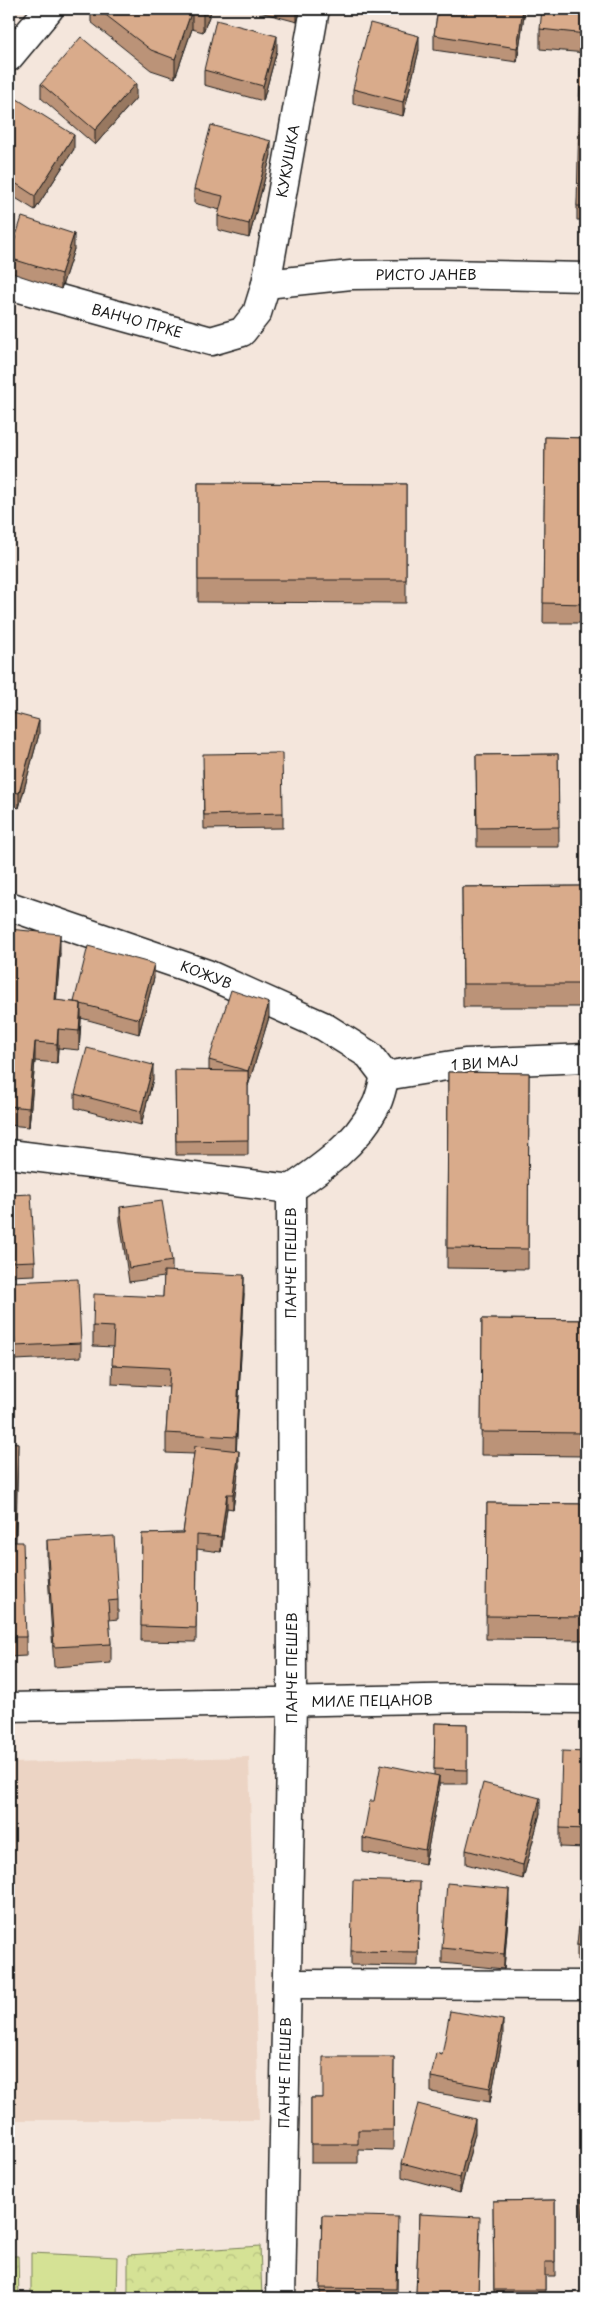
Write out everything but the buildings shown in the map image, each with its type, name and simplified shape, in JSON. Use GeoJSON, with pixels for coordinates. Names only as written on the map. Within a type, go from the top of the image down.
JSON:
{"type":"FeatureCollection","features":[{"type":"Feature","properties":{"kind":"street"},"geometry":{"type":"LineString","coordinates":[[9,57],[49,9]]}},
{"type":"Feature","properties":{"kind":"street","name":"КУКУШКА"},"geometry":{"type":"LineString","coordinates":[[257,313],[266,284],[316,9]]}},
{"type":"Feature","properties":{"kind":"street","name":"РИСТО ЈАНЕВ"},"geometry":{"type":"LineString","coordinates":[[266,284],[351,275],[440,274],[586,278]]}},
{"type":"Feature","properties":{"kind":"street","name":"ВАНЧО ПРКЕ"},"geometry":{"type":"LineString","coordinates":[[9,286],[211,341],[242,332],[257,313]]}},
{"type":"Feature","properties":{"kind":"street","name":"КОЖУВ"},"geometry":{"type":"LineString","coordinates":[[9,906],[207,974],[323,1026],[369,1055],[385,1076]]}},
{"type":"Feature","properties":{"kind":"street","name":"1 ВИ МАЈ"},"geometry":{"type":"LineString","coordinates":[[385,1076],[465,1063],[586,1058]]}},
{"type":"Feature","properties":{"kind":"street","name":"ПАНЧЕ ПЕШЕВ"},"geometry":{"type":"LineString","coordinates":[[281,2298],[292,1703],[291,1189],[323,1167],[351,1142],[375,1108],[385,1076]]}},
{"type":"Feature","properties":{"kind":"street"},"geometry":{"type":"LineString","coordinates":[[9,1154],[291,1189]]}},
{"type":"Feature","properties":{"kind":"street","name":"МИЛЕ ПЕЦАНОВ"},"geometry":{"type":"LineString","coordinates":[[9,1707],[475,1698],[586,1699]]}},
{"type":"Feature","properties":{"kind":"street"},"geometry":{"type":"LineString","coordinates":[[287,1984],[586,1985]]}},
{"type":"Feature","properties":{"kind":"shaded area"},"geometry":{"type":"Polygon","coordinates":[[[249,1757],[259,2120],[9,2120],[9,1763],[249,1757]]]}},
{"type":"Feature","properties":{"kind":"green space"},"geometry":{"type":"Polygon","coordinates":[[[260,2246],[262,2298],[128,2298],[128,2255],[260,2246]]]}},
{"type":"Feature","properties":{"kind":"green space"},"geometry":{"type":"Polygon","coordinates":[[[31,2253],[118,2257],[117,2298],[31,2298],[31,2253]]]}},
{"type":"Feature","properties":{"kind":"green space"},"geometry":{"type":"Polygon","coordinates":[[[9,2256],[18,2256],[19,2298],[9,2298],[9,2256]]]}}]}
